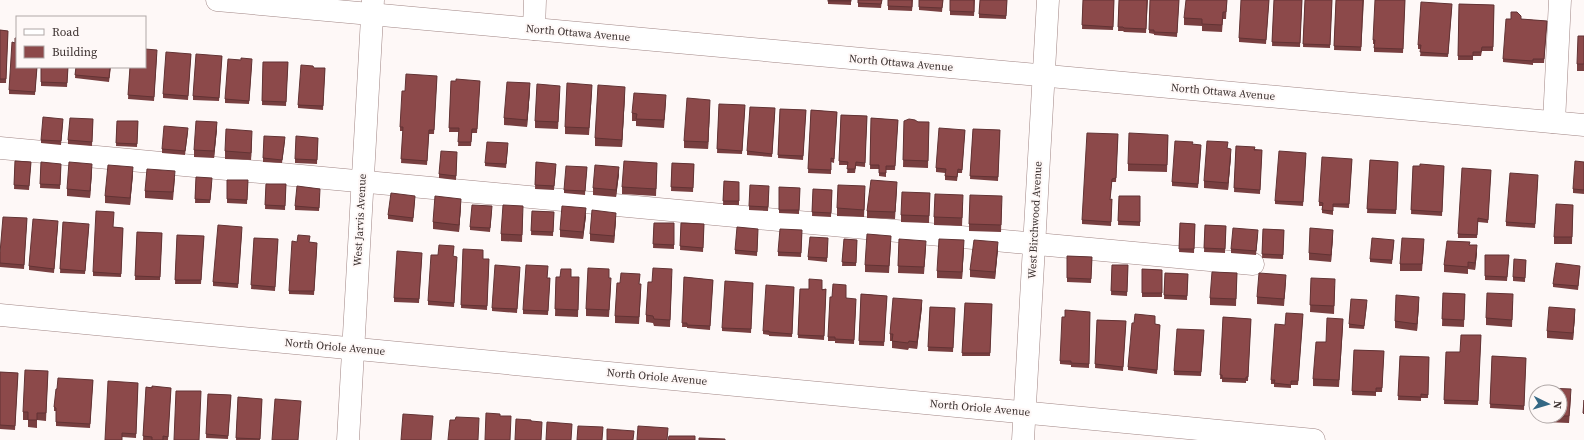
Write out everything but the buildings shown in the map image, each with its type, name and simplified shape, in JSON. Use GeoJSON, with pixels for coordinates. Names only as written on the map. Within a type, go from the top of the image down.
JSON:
{"type":"FeatureCollection","features":[{"type":"Feature","properties":{"kind":"street","name":"North Ottawa Avenue"},"geometry":{"type":"LineString","coordinates":[[217,0],[372,7],[534,29],[1584,125]]}},
{"type":"Feature","properties":{"kind":"street"},"geometry":{"type":"LineString","coordinates":[[534,29],[535,0]]}},
{"type":"Feature","properties":{"kind":"street","name":"West Birchwood Avenue"},"geometry":{"type":"LineString","coordinates":[[1023,440],[1048,0]]}},
{"type":"Feature","properties":{"kind":"street"},"geometry":{"type":"LineString","coordinates":[[1554,122],[1560,0]]}},
{"type":"Feature","properties":{"kind":"street","name":"West Jarvis Avenue"},"geometry":{"type":"LineString","coordinates":[[348,440],[372,7]]}},
{"type":"Feature","properties":{"kind":"street"},"geometry":{"type":"LineString","coordinates":[[0,148],[1253,264]]}},
{"type":"Feature","properties":{"kind":"street","name":"North Oriole Avenue"},"geometry":{"type":"LineString","coordinates":[[0,315],[1314,440]]}}]}
